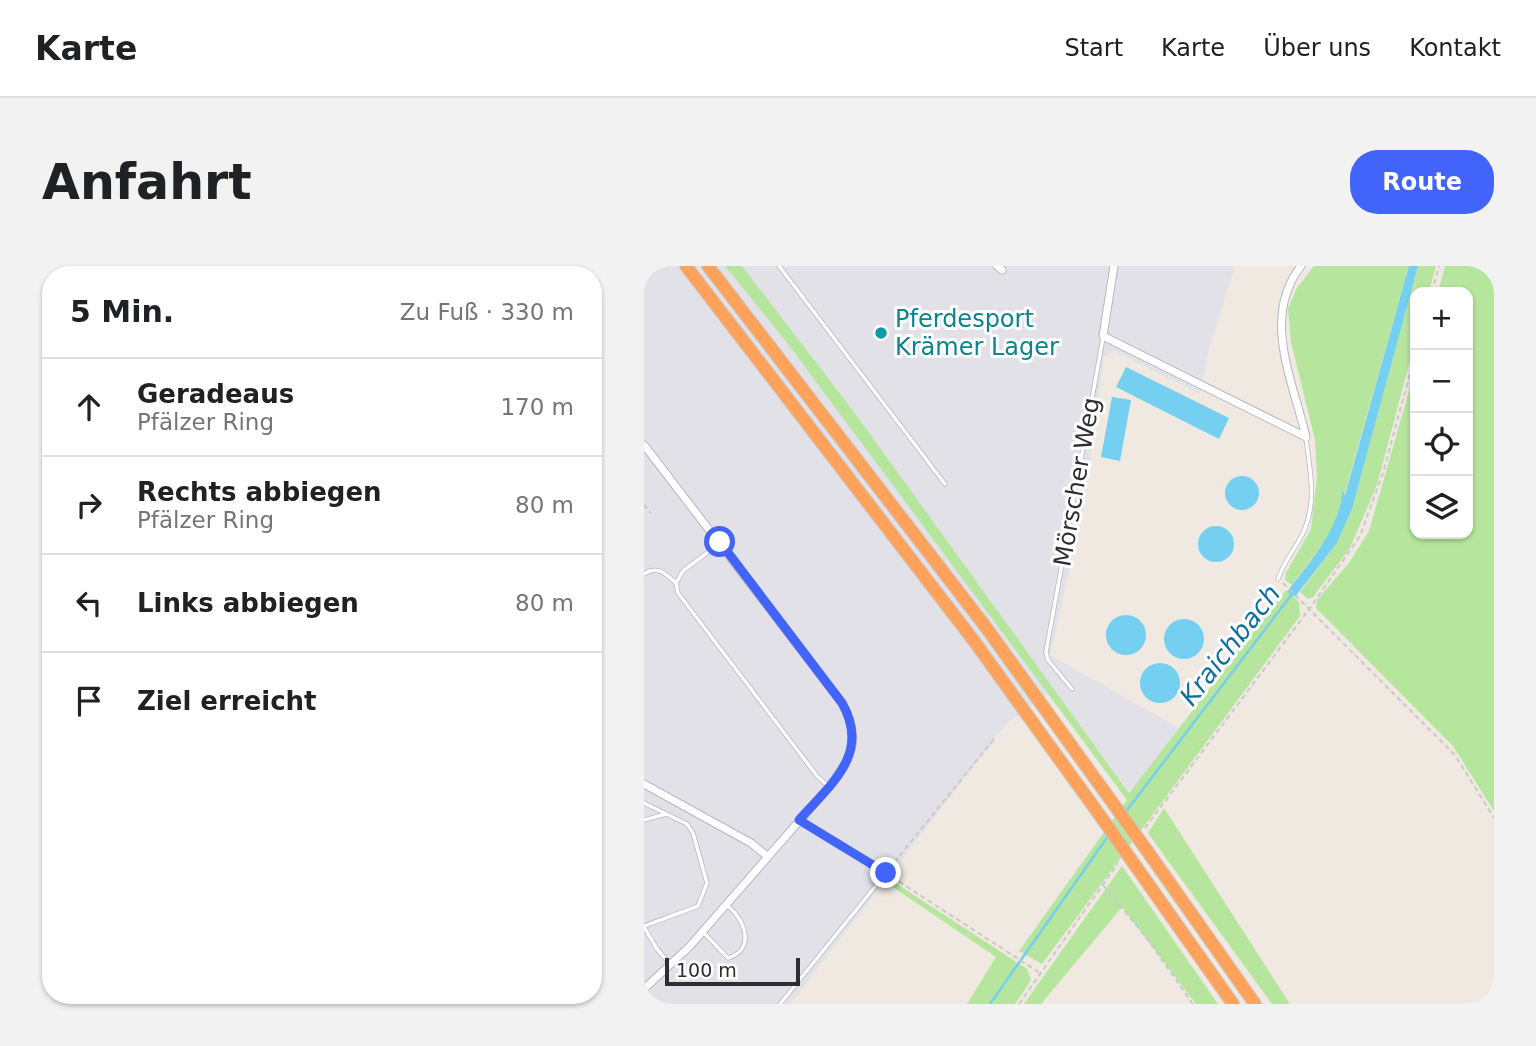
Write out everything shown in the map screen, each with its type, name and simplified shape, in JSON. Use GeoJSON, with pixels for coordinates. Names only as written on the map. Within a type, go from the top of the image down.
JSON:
{"type":"FeatureCollection","features":[{"type":"Feature","properties":{"kind":"highway"},"geometry":{"type":"LineString","coordinates":[[685,266],[974,641],[1233,1004]]}},
{"type":"Feature","properties":{"kind":"highway"},"geometry":{"type":"LineString","coordinates":[[708,266],[985,626],[1255,1004]]}},
{"type":"Feature","properties":{"kind":"street","name":"Mörscher Weg"},"geometry":{"type":"LineString","coordinates":[[1103,336],[1114,266]]}},
{"type":"Feature","properties":{"kind":"street"},"geometry":{"type":"LineString","coordinates":[[1300,266],[1289,281],[1283,298],[1280,333],[1306,437]]}},
{"type":"Feature","properties":{"kind":"street"},"geometry":{"type":"LineString","coordinates":[[1103,336],[1306,437]]}},
{"type":"Feature","properties":{"kind":"street"},"geometry":{"type":"LineString","coordinates":[[644,445],[720,542],[850,718],[854,729],[849,758],[829,787],[702,932],[644,989]]}},
{"type":"Feature","properties":{"kind":"street"},"geometry":{"type":"LineString","coordinates":[[644,785],[751,843],[767,856]]}},
{"type":"Feature","properties":{"kind":"lane"},"geometry":{"type":"LineString","coordinates":[[779,266],[945,484]]}},
{"type":"Feature","properties":{"kind":"lane","name":"Mörscher Weg"},"geometry":{"type":"LineString","coordinates":[[1072,689],[1048,660],[1046,652],[1103,336]]}},
{"type":"Feature","properties":{"kind":"lane"},"geometry":{"type":"LineString","coordinates":[[1278,579],[1304,530],[1311,507],[1312,488],[1306,437]]}},
{"type":"Feature","properties":{"kind":"lane"},"geometry":{"type":"LineString","coordinates":[[676,583],[683,571],[720,542]]}},
{"type":"Feature","properties":{"kind":"lane"},"geometry":{"type":"LineString","coordinates":[[644,574],[650,570],[661,571],[676,583],[678,593],[722,653],[829,787]]}},
{"type":"Feature","properties":{"kind":"lane"},"geometry":{"type":"LineString","coordinates":[[644,803],[687,824],[693,833],[708,883],[698,906],[644,926],[657,949],[671,965]]}},
{"type":"Feature","properties":{"kind":"lane"},"geometry":{"type":"LineString","coordinates":[[644,820],[667,814]]}},
{"type":"Feature","properties":{"kind":"lane"},"geometry":{"type":"LineString","coordinates":[[780,1004],[886,873],[799,820]]}},
{"type":"Feature","properties":{"kind":"lane"},"geometry":{"type":"LineString","coordinates":[[702,932],[728,958],[736,955],[745,945],[743,922],[726,904]]}},
{"type":"Feature","properties":{"kind":"path"},"geometry":{"type":"LineString","coordinates":[[1433,287],[1439,266]]}},
{"type":"Feature","properties":{"kind":"path"},"geometry":{"type":"LineString","coordinates":[[1142,832],[1346,559],[1371,509],[1410,372]]}},
{"type":"Feature","properties":{"kind":"path"},"geometry":{"type":"LineString","coordinates":[[644,505],[651,513]]}},
{"type":"Feature","properties":{"kind":"path"},"geometry":{"type":"LineString","coordinates":[[1286,586],[1455,755],[1494,818]]}},
{"type":"Feature","properties":{"kind":"path"},"geometry":{"type":"LineString","coordinates":[[994,739],[886,873],[1041,973]]}},
{"type":"Feature","properties":{"kind":"path"},"geometry":{"type":"LineString","coordinates":[[1019,1004],[1118,863]]}},
{"type":"Feature","properties":{"kind":"path"},"geometry":{"type":"LineString","coordinates":[[1102,884],[1146,937],[1193,1004]]}},
{"type":"Feature","properties":{"kind":"shaded area"},"geometry":{"type":"Polygon","coordinates":[[[644,266],[1235,266],[1208,353],[1200,394],[1115,351],[1104,357],[1084,507],[1050,655],[1179,728],[1130,793],[1055,690],[1007,723],[790,1004],[644,1004],[644,266]]]}},
{"type":"Feature","properties":{"kind":"green space"},"geometry":{"type":"Polygon","coordinates":[[[725,266],[742,266],[854,412],[1129,793],[1286,590],[1299,602],[1300,616],[1042,964],[1019,951],[1127,800],[785,340],[725,266]]]}},
{"type":"Feature","properties":{"kind":"green space"},"geometry":{"type":"Polygon","coordinates":[[[1314,266],[1409,266],[1344,496],[1341,495],[1337,517],[1324,542],[1292,585],[1285,580],[1286,573],[1311,529],[1317,477],[1315,440],[1291,342],[1288,308],[1297,288],[1314,266]]]}},
{"type":"Feature","properties":{"kind":"green space"},"geometry":{"type":"Polygon","coordinates":[[[1418,266],[1436,266],[1430,287],[1412,287],[1418,266]]]}},
{"type":"Feature","properties":{"kind":"green space"},"geometry":{"type":"Polygon","coordinates":[[[1445,266],[1494,266],[1494,811],[1453,746],[1316,608],[1317,600],[1349,563],[1369,531],[1410,388],[1410,539],[1473,539],[1473,287],[1439,287],[1445,266]]]}},
{"type":"Feature","properties":{"kind":"green space"},"geometry":{"type":"Polygon","coordinates":[[[1410,295],[1410,361],[1377,485],[1350,548],[1313,597],[1308,599],[1300,592],[1337,543],[1352,509],[1410,295]]]}},
{"type":"Feature","properties":{"kind":"green space"},"geometry":{"type":"Polygon","coordinates":[[[1164,808],[1290,1004],[1272,1004],[1148,833],[1164,808]]]}},
{"type":"Feature","properties":{"kind":"green space"},"geometry":{"type":"Polygon","coordinates":[[[1122,866],[1218,1004],[1196,1004],[1122,907],[1041,1004],[1024,1004],[1122,866]]]}},
{"type":"Feature","properties":{"kind":"green space"},"geometry":{"type":"Polygon","coordinates":[[[894,882],[1027,969],[1031,980],[1015,1004],[967,1004],[996,957],[887,883],[894,882]]]}},
{"type":"Feature","properties":{"kind":"water"},"geometry":{"type":"Polygon","coordinates":[[[1409,266],[1418,266],[1412,287],[1410,287],[1410,295],[1352,509],[1337,543],[1295,597],[1287,592],[1324,541],[1336,519],[1342,491],[1345,495],[1409,266]]]}},
{"type":"Feature","properties":{"kind":"water"},"geometry":{"type":"Polygon","coordinates":[[[1126,367],[1229,418],[1219,439],[1116,387],[1126,367]]]}},
{"type":"Feature","properties":{"kind":"water"},"geometry":{"type":"Polygon","coordinates":[[[1112,397],[1131,400],[1120,461],[1101,457],[1112,397]]]}},
{"type":"Feature","properties":{"kind":"water"},"geometry":{"type":"Polygon","coordinates":[[[1242,476],[1254,481],[1259,493],[1254,505],[1242,510],[1230,505],[1225,493],[1230,481],[1242,476]]]}},
{"type":"Feature","properties":{"kind":"water"},"geometry":{"type":"Polygon","coordinates":[[[1216,526],[1228,532],[1234,544],[1228,556],[1216,562],[1204,556],[1198,544],[1204,532],[1216,526]]]}},
{"type":"Feature","properties":{"kind":"water"},"geometry":{"type":"Polygon","coordinates":[[[1126,615],[1134,616],[1140,621],[1145,627],[1145,643],[1140,649],[1134,654],[1126,655],[1118,654],[1112,649],[1107,643],[1106,635],[1107,627],[1112,621],[1118,616],[1126,615]]]}},
{"type":"Feature","properties":{"kind":"water"},"geometry":{"type":"Polygon","coordinates":[[[1184,619],[1192,620],[1198,625],[1203,631],[1203,647],[1198,653],[1192,658],[1184,659],[1176,658],[1170,653],[1165,647],[1164,639],[1165,631],[1170,625],[1176,620],[1184,619]]]}},
{"type":"Feature","properties":{"kind":"water"},"geometry":{"type":"Polygon","coordinates":[[[1160,663],[1168,664],[1174,669],[1179,675],[1179,691],[1174,697],[1168,702],[1160,703],[1152,702],[1146,697],[1141,691],[1140,683],[1141,675],[1146,669],[1152,664],[1160,663]]]}},
{"type":"Feature","properties":{"kind":"waterway","name":"Kraichbach"},"geometry":{"type":"LineString","coordinates":[[1124,814],[1292,594]]}},
{"type":"Feature","properties":{"kind":"waterway","name":"Kraichbach"},"geometry":{"type":"LineString","coordinates":[[990,1004],[1108,836]]}},
{"type":"Feature","properties":{"kind":"place","name":"Pferdesport Krämer Lager"},"geometry":{"type":"Point","coordinates":[881,333]}},
{"type":"Feature","properties":{"kind":"route"},"geometry":{"type":"LineString","coordinates":[[720,542],[842,703],[854,729],[849,758],[829,787],[799,820],[886,873]]}}]}
